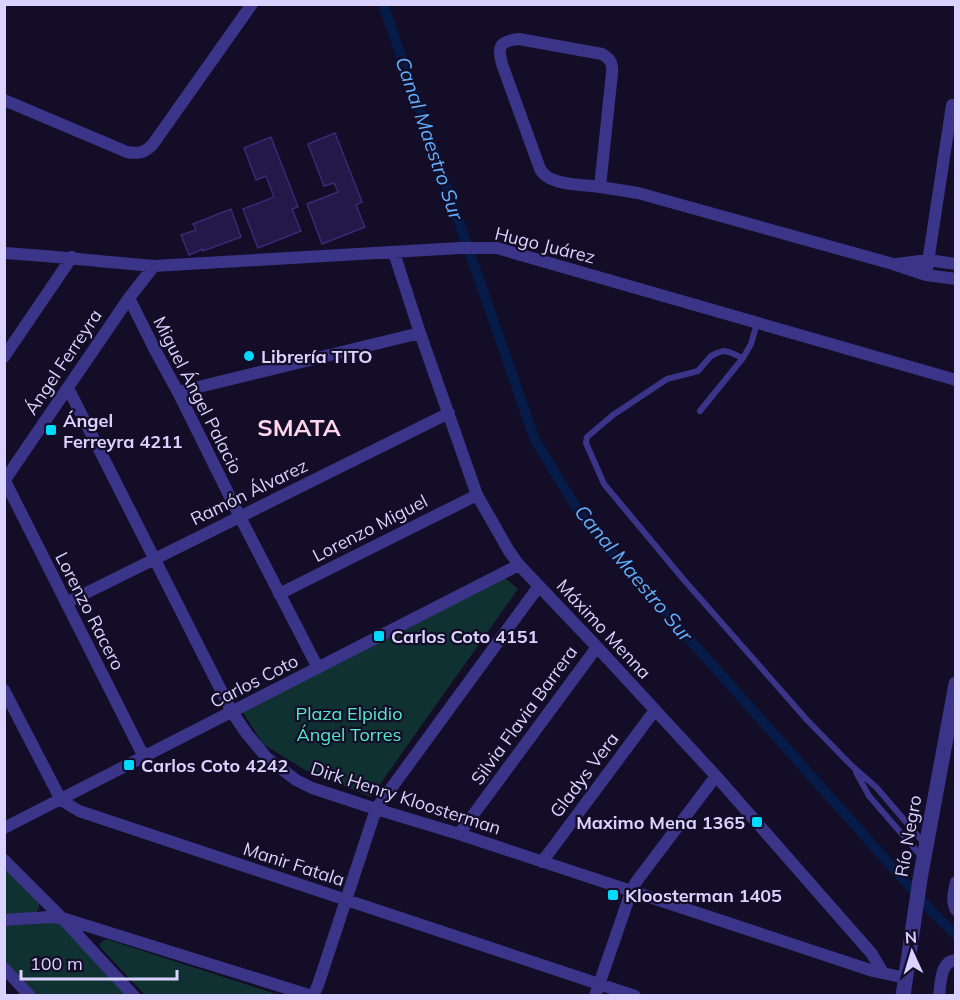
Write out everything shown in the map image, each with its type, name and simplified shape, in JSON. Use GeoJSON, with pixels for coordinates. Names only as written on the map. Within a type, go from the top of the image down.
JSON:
{"type":"FeatureCollection","features":[{"type":"Feature","properties":{"kind":"street"},"geometry":{"type":"LineString","coordinates":[[4,100],[127,152],[142,153],[153,144],[252,4]]}},
{"type":"Feature","properties":{"kind":"street"},"geometry":{"type":"LineString","coordinates":[[600,187],[613,66],[610,60],[602,54],[519,39],[503,43],[499,52],[502,64],[539,166],[550,179],[559,182],[638,193],[926,275],[956,279]]}},
{"type":"Feature","properties":{"kind":"street"},"geometry":{"type":"LineString","coordinates":[[926,275],[952,105]]}},
{"type":"Feature","properties":{"kind":"street","name":"Hugo Juárez"},"geometry":{"type":"LineString","coordinates":[[4,253],[72,257],[154,266],[460,248],[496,248],[956,380]]}},
{"type":"Feature","properties":{"kind":"street","name":"Máximo Menna"},"geometry":{"type":"LineString","coordinates":[[394,253],[477,495],[509,551],[519,565],[716,776],[872,954],[883,973]]}},
{"type":"Feature","properties":{"kind":"street"},"geometry":{"type":"LineString","coordinates":[[4,357],[72,257]]}},
{"type":"Feature","properties":{"kind":"street"},"geometry":{"type":"LineString","coordinates":[[893,264],[927,260],[956,264]]}},
{"type":"Feature","properties":{"kind":"street","name":"Ángel Ferreyra"},"geometry":{"type":"LineString","coordinates":[[5,481],[129,298],[154,266]]}},
{"type":"Feature","properties":{"kind":"street","name":"Miguel Ángel Palacio"},"geometry":{"type":"LineString","coordinates":[[129,298],[318,668]]}},
{"type":"Feature","properties":{"kind":"street"},"geometry":{"type":"LineString","coordinates":[[178,392],[420,333]]}},
{"type":"Feature","properties":{"kind":"street","name":"Dirk Henry Kloosterman"},"geometry":{"type":"LineString","coordinates":[[68,388],[232,712],[267,758],[296,780],[312,788],[459,834],[631,892],[883,973],[906,978]]}},
{"type":"Feature","properties":{"kind":"street","name":"Ramón Álvarez"},"geometry":{"type":"LineString","coordinates":[[66,603],[449,413]]}},
{"type":"Feature","properties":{"kind":"street","name":"Lorenzo Racero"},"geometry":{"type":"LineString","coordinates":[[5,481],[144,757]]}},
{"type":"Feature","properties":{"kind":"street","name":"Lorenzo Miguel"},"geometry":{"type":"LineString","coordinates":[[279,594],[477,495]]}},
{"type":"Feature","properties":{"kind":"street","name":"Carlos Coto"},"geometry":{"type":"LineString","coordinates":[[4,828],[519,565]]}},
{"type":"Feature","properties":{"kind":"street"},"geometry":{"type":"LineString","coordinates":[[4,920],[62,918],[312,996],[318,985],[347,901],[376,809],[539,586]]}},
{"type":"Feature","properties":{"kind":"street","name":"Silvia Flavia Barrera"},"geometry":{"type":"LineString","coordinates":[[459,834],[597,647]]}},
{"type":"Feature","properties":{"kind":"street","name":"Río Negro"},"geometry":{"type":"LineString","coordinates":[[903,996],[920,879],[956,684]]}},
{"type":"Feature","properties":{"kind":"street"},"geometry":{"type":"LineString","coordinates":[[4,690],[61,800]]}},
{"type":"Feature","properties":{"kind":"street","name":"Gladys Vera"},"geometry":{"type":"LineString","coordinates":[[542,862],[655,710]]}},
{"type":"Feature","properties":{"kind":"street"},"geometry":{"type":"LineString","coordinates":[[597,990],[636,882],[716,776]]}},
{"type":"Feature","properties":{"kind":"street","name":"Manir Fatala"},"geometry":{"type":"LineString","coordinates":[[61,800],[79,811],[347,901],[597,990],[635,996]]}},
{"type":"Feature","properties":{"kind":"street"},"geometry":{"type":"LineString","coordinates":[[4,860],[62,918],[134,996]]}},
{"type":"Feature","properties":{"kind":"street"},"geometry":{"type":"LineString","coordinates":[[955,908],[953,897],[956,882]]}},
{"type":"Feature","properties":{"kind":"street"},"geometry":{"type":"LineString","coordinates":[[939,996],[943,970],[951,961]]}},
{"type":"Feature","properties":{"kind":"street"},"geometry":{"type":"LineString","coordinates":[[4,968],[30,996]]}},
{"type":"Feature","properties":{"kind":"lane"},"geometry":{"type":"LineString","coordinates":[[700,411],[743,358],[751,344],[757,323]]}},
{"type":"Feature","properties":{"kind":"lane"},"geometry":{"type":"LineString","coordinates":[[743,358],[723,351],[711,356],[698,371],[667,379],[613,415],[587,437],[586,443],[604,484],[699,598],[807,720],[876,787],[925,852]]}},
{"type":"Feature","properties":{"kind":"lane"},"geometry":{"type":"LineString","coordinates":[[852,766],[869,796],[925,852]]}},
{"type":"Feature","properties":{"kind":"green space","name":"Plaza Elpidio Ángel Torres"},"geometry":{"type":"Polygon","coordinates":[[[505,578],[518,589],[371,797],[305,770],[263,744],[242,711],[505,578]]]}},
{"type":"Feature","properties":{"kind":"green space"},"geometry":{"type":"Polygon","coordinates":[[[6,870],[39,900],[36,913],[5,915],[4,871],[6,870]]]}},
{"type":"Feature","properties":{"kind":"green space"},"geometry":{"type":"Polygon","coordinates":[[[56,922],[62,924],[128,995],[36,995],[5,961],[5,926],[56,922]]]}},
{"type":"Feature","properties":{"kind":"green space"},"geometry":{"type":"Polygon","coordinates":[[[106,939],[279,995],[145,995],[100,947],[100,943],[106,939]]]}},
{"type":"Feature","properties":{"kind":"building"},"geometry":{"type":"Polygon","coordinates":[[[335,133],[362,202],[356,205],[365,227],[322,244],[307,204],[338,192],[334,183],[324,186],[308,144],[335,133]]]}},
{"type":"Feature","properties":{"kind":"building"},"geometry":{"type":"Polygon","coordinates":[[[271,137],[298,207],[292,209],[301,231],[258,248],[243,209],[274,197],[266,176],[256,180],[244,148],[271,137]]]}},
{"type":"Feature","properties":{"kind":"building"},"geometry":{"type":"Polygon","coordinates":[[[231,209],[241,237],[189,255],[181,235],[196,230],[193,224],[231,209]]]}},
{"type":"Feature","properties":{"kind":"building"},"geometry":{"type":"Polygon","coordinates":[[[477,769],[489,778],[485,783],[475,776],[477,769]]]}},
{"type":"Feature","properties":{"kind":"waterway","name":"Canal Maestro Sur"},"geometry":{"type":"LineString","coordinates":[[383,4],[535,440],[586,523],[934,914],[956,935]]}},
{"type":"Feature","properties":{"kind":"place","name":"Librería TITO"},"geometry":{"type":"Point","coordinates":[249,356]}},
{"type":"Feature","properties":{"kind":"place","name":"Ángel Ferreyra 4211"},"geometry":{"type":"Point","coordinates":[51,430]}},
{"type":"Feature","properties":{"kind":"place","name":"Carlos Coto 4151"},"geometry":{"type":"Point","coordinates":[379,636]}},
{"type":"Feature","properties":{"kind":"place","name":"Carlos Coto 4242"},"geometry":{"type":"Point","coordinates":[129,765]}},
{"type":"Feature","properties":{"kind":"place","name":"Maximo Mena 1365"},"geometry":{"type":"Point","coordinates":[757,822]}},
{"type":"Feature","properties":{"kind":"place","name":"Kloosterman 1405"},"geometry":{"type":"Point","coordinates":[613,895]}},
{"type":"Feature","properties":{"kind":"district","name":"SMATA"},"geometry":{"type":"Point","coordinates":[299,427]}}]}
